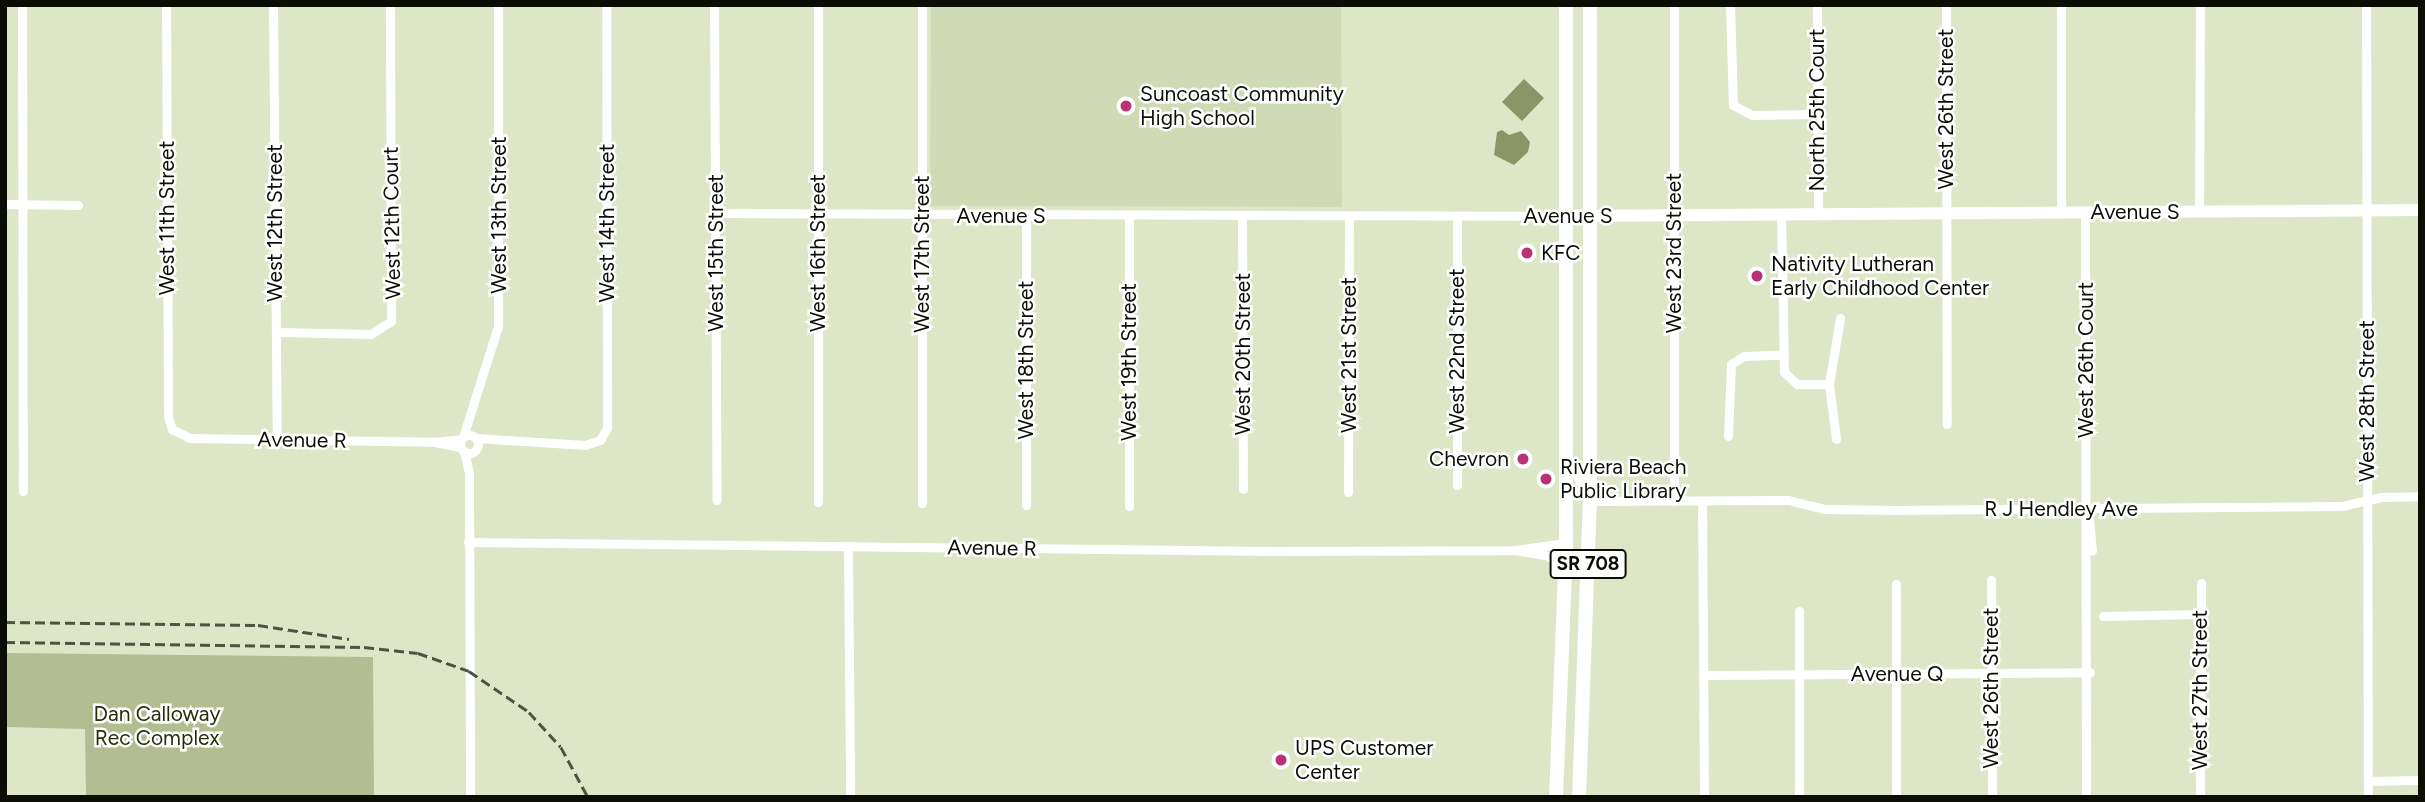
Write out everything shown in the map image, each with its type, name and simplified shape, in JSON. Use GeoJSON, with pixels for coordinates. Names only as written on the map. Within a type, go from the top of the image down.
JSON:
{"type":"FeatureCollection","features":[{"type":"Feature","properties":{"kind":"main road","name":"SR 708"},"geometry":{"type":"LineString","coordinates":[[1556,797],[1566,568],[1566,5]]}},
{"type":"Feature","properties":{"kind":"main road","name":"SR 708"},"geometry":{"type":"LineString","coordinates":[[1578,797],[1590,501],[1590,5]]}},
{"type":"Feature","properties":{"kind":"street"},"geometry":{"type":"LineString","coordinates":[[22,5],[23,491]]}},
{"type":"Feature","properties":{"kind":"street","name":"West 11th Street"},"geometry":{"type":"LineString","coordinates":[[166,5],[168,417],[172,429]]}},
{"type":"Feature","properties":{"kind":"street","name":"West 12th Street"},"geometry":{"type":"LineString","coordinates":[[273,5],[276,440]]}},
{"type":"Feature","properties":{"kind":"street","name":"West 12th Court"},"geometry":{"type":"LineString","coordinates":[[276,332],[371,334],[391,321],[390,5]]}},
{"type":"Feature","properties":{"kind":"street","name":"West 13th Street"},"geometry":{"type":"LineString","coordinates":[[462,443],[498,326],[498,5]]}},
{"type":"Feature","properties":{"kind":"street","name":"West 14th Street"},"geometry":{"type":"LineString","coordinates":[[499,443],[585,445],[600,440],[607,428],[606,5]]}},
{"type":"Feature","properties":{"kind":"street","name":"West 15th Street"},"geometry":{"type":"LineString","coordinates":[[714,5],[717,500]]}},
{"type":"Feature","properties":{"kind":"street","name":"West 16th Street"},"geometry":{"type":"LineString","coordinates":[[818,5],[818,502]]}},
{"type":"Feature","properties":{"kind":"street","name":"West 17th Street"},"geometry":{"type":"LineString","coordinates":[[922,5],[922,503]]}},
{"type":"Feature","properties":{"kind":"street","name":"West 23rd Street"},"geometry":{"type":"LineString","coordinates":[[1674,5],[1674,501]]}},
{"type":"Feature","properties":{"kind":"street"},"geometry":{"type":"LineString","coordinates":[[1730,5],[1733,105],[1752,115],[1817,114]]}},
{"type":"Feature","properties":{"kind":"street","name":"North 25th Court"},"geometry":{"type":"LineString","coordinates":[[1817,5],[1818,214]]}},
{"type":"Feature","properties":{"kind":"street","name":"West 26th Street"},"geometry":{"type":"LineString","coordinates":[[1946,5],[1947,424]]}},
{"type":"Feature","properties":{"kind":"street"},"geometry":{"type":"LineString","coordinates":[[2061,5],[2061,212]]}},
{"type":"Feature","properties":{"kind":"street"},"geometry":{"type":"LineString","coordinates":[[2199,211],[2200,5]]}},
{"type":"Feature","properties":{"kind":"street","name":"West 28th Street"},"geometry":{"type":"LineString","coordinates":[[2366,5],[2368,797]]}},
{"type":"Feature","properties":{"kind":"street"},"geometry":{"type":"LineString","coordinates":[[5,204],[78,205]]}},
{"type":"Feature","properties":{"kind":"street","name":"Avenue S"},"geometry":{"type":"LineString","coordinates":[[715,213],[1349,218],[2420,210]]}},
{"type":"Feature","properties":{"kind":"street","name":"West 26th Court"},"geometry":{"type":"LineString","coordinates":[[2085,212],[2088,797]]}},
{"type":"Feature","properties":{"kind":"street"},"geometry":{"type":"LineString","coordinates":[[1781,214],[1782,355],[1789,381],[1829,384]]}},
{"type":"Feature","properties":{"kind":"street","name":"West 18th Street"},"geometry":{"type":"LineString","coordinates":[[1026,216],[1026,505]]}},
{"type":"Feature","properties":{"kind":"street","name":"West 19th Street"},"geometry":{"type":"LineString","coordinates":[[1129,217],[1129,506]]}},
{"type":"Feature","properties":{"kind":"street","name":"West 22nd Street"},"geometry":{"type":"LineString","coordinates":[[1457,217],[1457,485]]}},
{"type":"Feature","properties":{"kind":"street","name":"West 20th Street"},"geometry":{"type":"LineString","coordinates":[[1242,218],[1243,489]]}},
{"type":"Feature","properties":{"kind":"street","name":"West 21st Street"},"geometry":{"type":"LineString","coordinates":[[1348,492],[1349,218]]}},
{"type":"Feature","properties":{"kind":"street"},"geometry":{"type":"LineString","coordinates":[[1836,439],[1829,384],[1840,318]]}},
{"type":"Feature","properties":{"kind":"street"},"geometry":{"type":"LineString","coordinates":[[1728,436],[1731,364],[1744,356],[1782,355]]}},
{"type":"Feature","properties":{"kind":"street"},"geometry":{"type":"LineString","coordinates":[[469,473],[476,450],[470,421]]}},
{"type":"Feature","properties":{"kind":"street","name":"Avenue R"},"geometry":{"type":"LineString","coordinates":[[172,429],[190,438],[462,443]]}},
{"type":"Feature","properties":{"kind":"street"},"geometry":{"type":"LineString","coordinates":[[462,443],[475,437],[499,443]]}},
{"type":"Feature","properties":{"kind":"street"},"geometry":{"type":"LineString","coordinates":[[462,443],[476,450],[499,443]]}},
{"type":"Feature","properties":{"kind":"street"},"geometry":{"type":"LineString","coordinates":[[462,443],[469,473],[470,797]]}},
{"type":"Feature","properties":{"kind":"street"},"geometry":{"type":"LineString","coordinates":[[1567,454],[1590,501],[1702,500],[1704,797]]}},
{"type":"Feature","properties":{"kind":"street","name":"R J Hendley Ave"},"geometry":{"type":"LineString","coordinates":[[1702,500],[1788,499],[1845,510],[2368,503],[2381,497],[2420,496]]}},
{"type":"Feature","properties":{"kind":"street","name":"Avenue R"},"geometry":{"type":"LineString","coordinates":[[468,542],[1515,550],[1566,543]]}},
{"type":"Feature","properties":{"kind":"street"},"geometry":{"type":"LineString","coordinates":[[848,546],[850,797]]}},
{"type":"Feature","properties":{"kind":"street","name":"Avenue R"},"geometry":{"type":"LineString","coordinates":[[1515,550],[1548,556],[1566,568]]}},
{"type":"Feature","properties":{"kind":"street","name":"West 26th Street"},"geometry":{"type":"LineString","coordinates":[[1991,580],[1992,797]]}},
{"type":"Feature","properties":{"kind":"street"},"geometry":{"type":"LineString","coordinates":[[1896,583],[1896,797]]}},
{"type":"Feature","properties":{"kind":"street","name":"West 27th Street"},"geometry":{"type":"LineString","coordinates":[[2200,797],[2201,583]]}},
{"type":"Feature","properties":{"kind":"street"},"geometry":{"type":"LineString","coordinates":[[1799,611],[1799,797]]}},
{"type":"Feature","properties":{"kind":"street"},"geometry":{"type":"LineString","coordinates":[[2103,616],[2200,614]]}},
{"type":"Feature","properties":{"kind":"street","name":"Avenue Q"},"geometry":{"type":"LineString","coordinates":[[1703,675],[2089,672]]}},
{"type":"Feature","properties":{"kind":"street"},"geometry":{"type":"LineString","coordinates":[[2368,781],[2420,780]]}},
{"type":"Feature","properties":{"kind":"shaded area","name":"Suncoast Community High School"},"geometry":{"type":"Polygon","coordinates":[[[931,5],[1341,5],[1342,207],[930,206],[931,5]]]}},
{"type":"Feature","properties":{"kind":"shaded area"},"geometry":{"type":"Polygon","coordinates":[[[1524,79],[1544,98],[1522,121],[1502,102],[1524,79]]]}},
{"type":"Feature","properties":{"kind":"shaded area"},"geometry":{"type":"Polygon","coordinates":[[[1502,130],[1509,135],[1521,131],[1530,142],[1528,152],[1514,165],[1494,155],[1497,132],[1502,130]]]}},
{"type":"Feature","properties":{"kind":"green space","name":"Dan Calloway Rec Complex"},"geometry":{"type":"Polygon","coordinates":[[[5,653],[373,657],[374,797],[86,797],[85,729],[5,727],[5,653]]]}},
{"type":"Feature","properties":{"kind":"railway"},"geometry":{"type":"LineString","coordinates":[[5,622],[258,625],[349,639]]}},
{"type":"Feature","properties":{"kind":"railway"},"geometry":{"type":"LineString","coordinates":[[5,642],[364,647],[418,653],[469,671],[529,712],[561,747],[588,797]]}},
{"type":"Feature","properties":{"kind":"place","name":"Suncoast Community High School"},"geometry":{"type":"Point","coordinates":[1126,106]}},
{"type":"Feature","properties":{"kind":"place","name":"KFC"},"geometry":{"type":"Point","coordinates":[1527,253]}},
{"type":"Feature","properties":{"kind":"place","name":"Nativity Lutheran Early Childhood Center"},"geometry":{"type":"Point","coordinates":[1757,276]}},
{"type":"Feature","properties":{"kind":"place","name":"Chevron"},"geometry":{"type":"Point","coordinates":[1523,459]}},
{"type":"Feature","properties":{"kind":"place","name":"Riviera Beach Public Library"},"geometry":{"type":"Point","coordinates":[1546,479]}},
{"type":"Feature","properties":{"kind":"place","name":"UPS Customer Center"},"geometry":{"type":"Point","coordinates":[1281,760]}}]}
